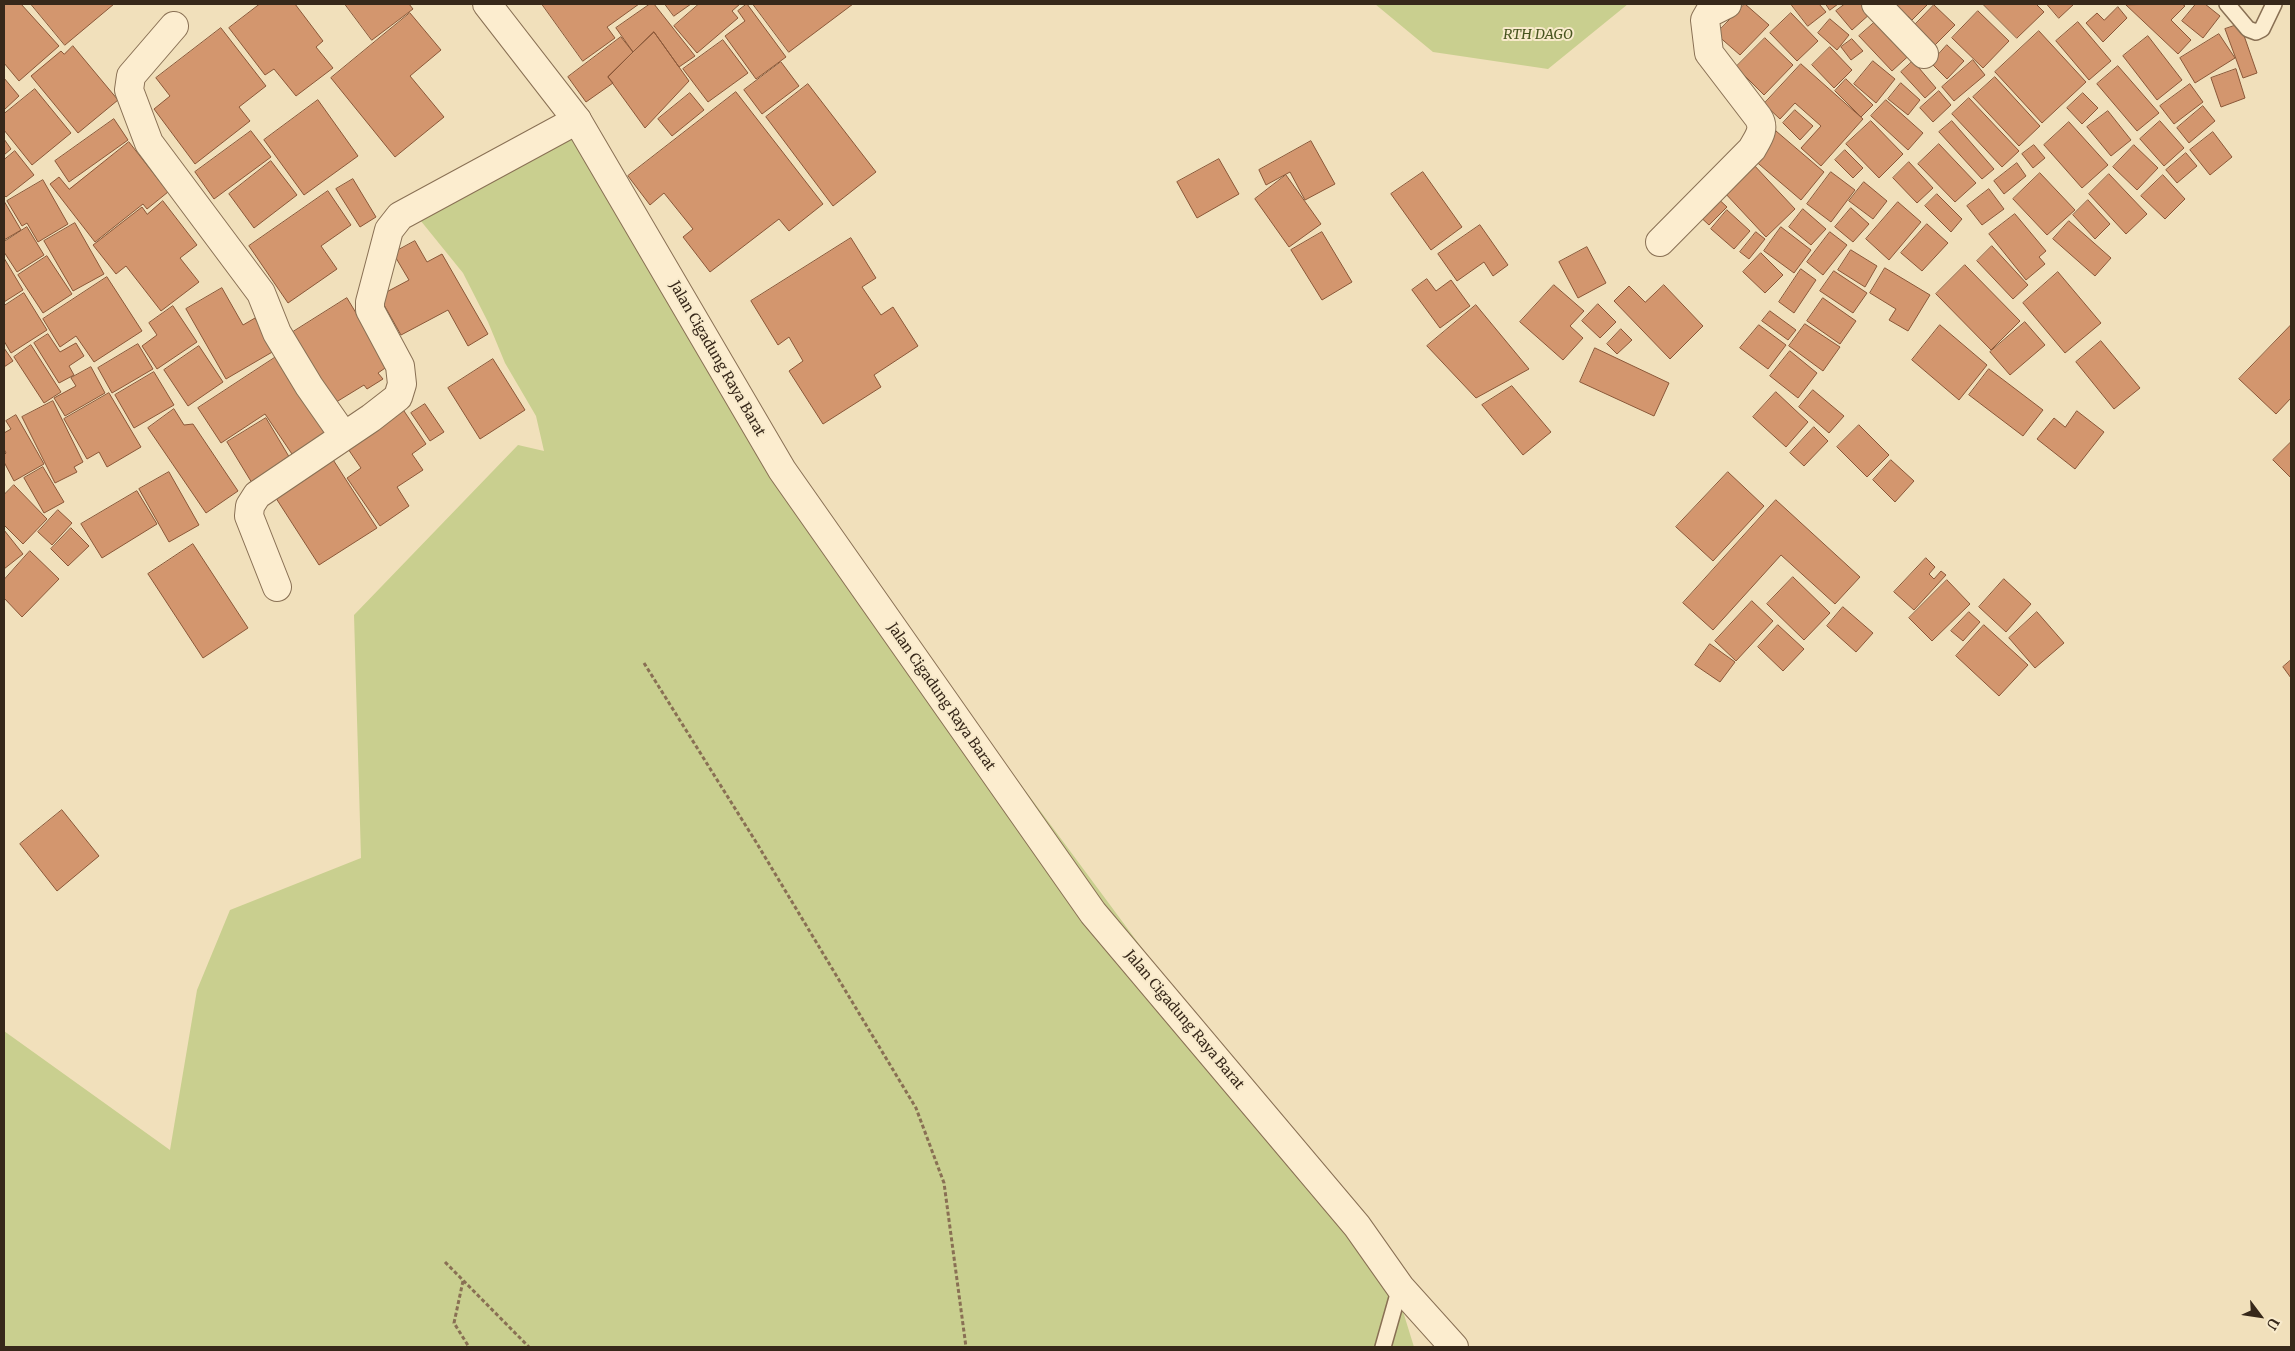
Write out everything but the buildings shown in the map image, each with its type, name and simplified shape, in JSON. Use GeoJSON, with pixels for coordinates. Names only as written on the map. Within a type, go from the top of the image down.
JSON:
{"type":"FeatureCollection","features":[{"type":"Feature","properties":{"kind":"street","name":"Jalan Cigadung Raya Barat"},"geometry":{"type":"LineString","coordinates":[[487,4],[577,120],[782,470],[1093,913],[1357,1226],[1400,1287],[1454,1347]]}},
{"type":"Feature","properties":{"kind":"street"},"geometry":{"type":"LineString","coordinates":[[1660,242],[1752,149],[1762,131],[1761,122],[1709,53],[1704,20],[1709,13],[1727,4]]}},
{"type":"Feature","properties":{"kind":"street"},"geometry":{"type":"LineString","coordinates":[[1876,4],[1924,54]]}},
{"type":"Feature","properties":{"kind":"street"},"geometry":{"type":"LineString","coordinates":[[174,26],[131,76],[129,90],[149,143],[261,293],[277,333],[308,386],[344,436]]}},
{"type":"Feature","properties":{"kind":"street"},"geometry":{"type":"LineString","coordinates":[[277,587],[249,516],[250,506],[257,495],[398,397],[402,384],[400,366],[370,310],[370,302],[390,230],[395,221],[400,216],[577,120]]}},
{"type":"Feature","properties":{"kind":"lane"},"geometry":{"type":"LineString","coordinates":[[2226,4],[2248,30],[2256,32],[2262,29],[2274,4]]}},
{"type":"Feature","properties":{"kind":"lane"},"geometry":{"type":"LineString","coordinates":[[1383,1347],[1400,1287]]}},
{"type":"Feature","properties":{"kind":"path"},"geometry":{"type":"LineString","coordinates":[[644,663],[756,842],[916,1108],[944,1182],[966,1347]]}},
{"type":"Feature","properties":{"kind":"path"},"geometry":{"type":"LineString","coordinates":[[445,1262],[528,1347]]}},
{"type":"Feature","properties":{"kind":"path"},"geometry":{"type":"LineString","coordinates":[[463,1281],[454,1323],[469,1347]]}},
{"type":"Feature","properties":{"kind":"green space","name":"RTH DAGO"},"geometry":{"type":"Polygon","coordinates":[[[1375,4],[1628,4],[1548,69],[1433,52],[1375,4]]]}},
{"type":"Feature","properties":{"kind":"green space"},"geometry":{"type":"Polygon","coordinates":[[[577,120],[789,472],[1397,1292],[1414,1347],[4,1347],[4,1031],[170,1150],[197,990],[230,910],[361,858],[354,615],[518,445],[544,451],[536,416],[505,363],[488,322],[463,273],[412,210],[577,120]]]}}]}
